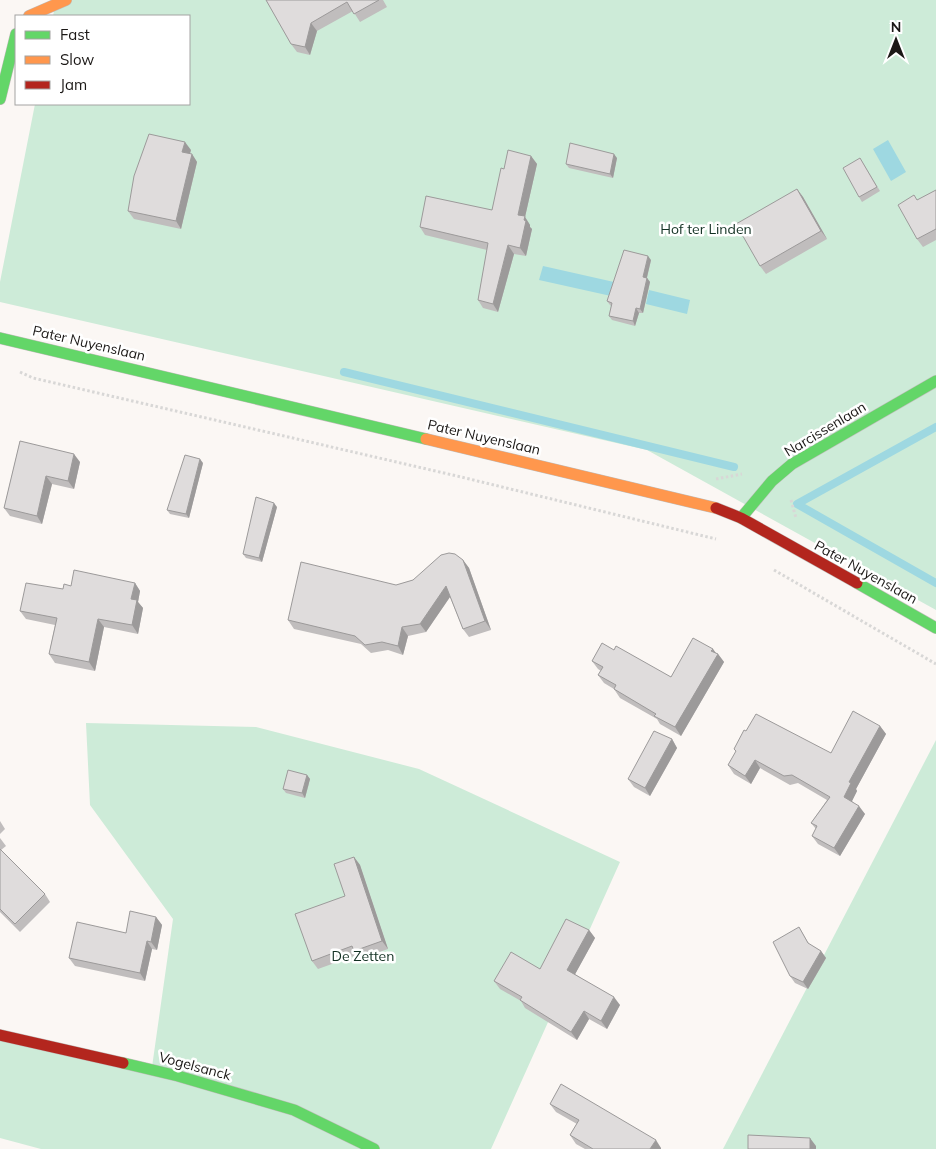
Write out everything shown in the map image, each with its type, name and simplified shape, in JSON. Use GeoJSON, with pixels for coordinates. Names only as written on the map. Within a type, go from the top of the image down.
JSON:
{"type":"FeatureCollection","features":[{"type":"Feature","properties":{"kind":"street"},"geometry":{"type":"LineString","coordinates":[[24,14],[66,0]]}},
{"type":"Feature","properties":{"kind":"street"},"geometry":{"type":"LineString","coordinates":[[0,99],[15,38]]}},
{"type":"Feature","properties":{"kind":"street","name":"Pater Nuyenslaan"},"geometry":{"type":"LineString","coordinates":[[0,338],[692,501],[741,518],[936,628]]}},
{"type":"Feature","properties":{"kind":"street","name":"Narcissenlaan"},"geometry":{"type":"LineString","coordinates":[[741,518],[772,481],[792,464],[936,381]]}},
{"type":"Feature","properties":{"kind":"street","name":"Vogelsanck"},"geometry":{"type":"LineString","coordinates":[[0,1035],[178,1076],[294,1110],[374,1149]]}},
{"type":"Feature","properties":{"kind":"path"},"geometry":{"type":"LineString","coordinates":[[17,370],[33,378],[457,476],[723,540]]}},
{"type":"Feature","properties":{"kind":"path"},"geometry":{"type":"LineString","coordinates":[[774,569],[936,664]]}},
{"type":"Feature","properties":{"kind":"green space","name":"Hof ter Linden"},"geometry":{"type":"Polygon","coordinates":[[[56,0],[936,0],[936,610],[647,450],[0,302],[0,282],[35,105],[190,105],[190,15],[53,15],[56,0]]]}},
{"type":"Feature","properties":{"kind":"green space","name":"De Zetten"},"geometry":{"type":"Polygon","coordinates":[[[86,723],[256,727],[419,769],[620,862],[491,1149],[41,1149],[0,1138],[0,1040],[152,1067],[173,919],[90,805],[86,723]]]}},
{"type":"Feature","properties":{"kind":"green space"},"geometry":{"type":"Polygon","coordinates":[[[936,740],[936,1149],[723,1149],[936,740]]]}},
{"type":"Feature","properties":{"kind":"water"},"geometry":{"type":"Polygon","coordinates":[[[888,140],[906,172],[891,181],[873,149],[888,140]]]}},
{"type":"Feature","properties":{"kind":"water"},"geometry":{"type":"Polygon","coordinates":[[[543,266],[614,282],[611,296],[539,280],[543,266]]]}},
{"type":"Feature","properties":{"kind":"water"},"geometry":{"type":"Polygon","coordinates":[[[649,290],[690,300],[687,314],[646,304],[649,290]]]}},
{"type":"Feature","properties":{"kind":"building"},"geometry":{"type":"Polygon","coordinates":[[[266,0],[379,0],[354,14],[347,2],[311,23],[305,47],[291,44],[266,0]]]}},
{"type":"Feature","properties":{"kind":"building"},"geometry":{"type":"Polygon","coordinates":[[[149,134],[185,142],[182,152],[192,154],[176,221],[128,211],[134,176],[149,134]]]}},
{"type":"Feature","properties":{"kind":"building"},"geometry":{"type":"Polygon","coordinates":[[[570,143],[614,154],[610,174],[566,164],[570,143]]]}},
{"type":"Feature","properties":{"kind":"building"},"geometry":{"type":"Polygon","coordinates":[[[508,150],[531,156],[518,215],[525,216],[524,220],[526,221],[520,248],[508,245],[493,304],[478,300],[488,243],[420,227],[426,196],[492,210],[501,168],[504,169],[508,150]]]}},
{"type":"Feature","properties":{"kind":"building"},"geometry":{"type":"Polygon","coordinates":[[[860,158],[877,187],[859,197],[843,168],[860,158]]]}},
{"type":"Feature","properties":{"kind":"building"},"geometry":{"type":"Polygon","coordinates":[[[797,189],[821,231],[760,266],[736,224],[797,189]]]}},
{"type":"Feature","properties":{"kind":"building"},"geometry":{"type":"Polygon","coordinates":[[[936,190],[936,229],[917,239],[898,205],[914,195],[917,200],[936,190]]]}},
{"type":"Feature","properties":{"kind":"building"},"geometry":{"type":"Polygon","coordinates":[[[624,250],[648,256],[643,277],[647,278],[640,309],[636,308],[633,321],[609,316],[612,303],[607,301],[624,250]]]}},
{"type":"Feature","properties":{"kind":"building"},"geometry":{"type":"Polygon","coordinates":[[[20,441],[74,454],[68,481],[46,476],[37,516],[4,508],[20,441]]]}},
{"type":"Feature","properties":{"kind":"building"},"geometry":{"type":"Polygon","coordinates":[[[185,455],[200,459],[186,514],[167,510],[185,455]]]}},
{"type":"Feature","properties":{"kind":"building"},"geometry":{"type":"Polygon","coordinates":[[[256,497],[274,503],[259,558],[243,554],[256,497]]]}},
{"type":"Feature","properties":{"kind":"building"},"geometry":{"type":"Polygon","coordinates":[[[455,554],[463,560],[485,621],[463,629],[446,586],[420,624],[402,627],[398,646],[382,642],[365,645],[355,636],[288,620],[301,562],[396,585],[413,580],[441,555],[455,554]]]}},
{"type":"Feature","properties":{"kind":"building"},"geometry":{"type":"Polygon","coordinates":[[[74,570],[135,583],[131,599],[137,600],[132,625],[98,619],[89,662],[49,654],[57,618],[20,611],[26,583],[63,589],[64,584],[71,586],[74,570]]]}},
{"type":"Feature","properties":{"kind":"building"},"geometry":{"type":"Polygon","coordinates":[[[693,638],[713,649],[711,651],[718,654],[675,727],[654,716],[656,714],[614,689],[616,685],[598,675],[603,667],[592,661],[602,643],[614,650],[616,646],[671,677],[693,638]]]}},
{"type":"Feature","properties":{"kind":"building"},"geometry":{"type":"Polygon","coordinates":[[[853,711],[880,726],[849,782],[851,783],[844,797],[859,806],[834,848],[812,836],[817,826],[811,823],[830,797],[792,775],[784,776],[755,760],[745,776],[728,765],[744,730],[746,731],[756,714],[831,753],[853,711]]]}},
{"type":"Feature","properties":{"kind":"building"},"geometry":{"type":"Polygon","coordinates":[[[654,731],[672,739],[645,788],[628,779],[654,731]]]}},
{"type":"Feature","properties":{"kind":"building"},"geometry":{"type":"Polygon","coordinates":[[[288,770],[307,775],[302,793],[283,789],[288,770]]]}},
{"type":"Feature","properties":{"kind":"building"},"geometry":{"type":"Polygon","coordinates":[[[0,849],[45,894],[15,924],[0,909],[0,849]]]}},
{"type":"Feature","properties":{"kind":"building"},"geometry":{"type":"Polygon","coordinates":[[[354,857],[382,941],[354,951],[352,946],[312,961],[295,914],[345,896],[334,864],[354,857]]]}},
{"type":"Feature","properties":{"kind":"building"},"geometry":{"type":"Polygon","coordinates":[[[130,911],[156,917],[151,942],[147,941],[140,973],[69,958],[77,922],[126,933],[130,911]]]}},
{"type":"Feature","properties":{"kind":"building"},"geometry":{"type":"Polygon","coordinates":[[[566,919],[589,930],[567,970],[614,997],[601,1021],[584,1011],[571,1032],[520,1000],[522,997],[494,981],[511,952],[540,969],[566,919]]]}},
{"type":"Feature","properties":{"kind":"building"},"geometry":{"type":"Polygon","coordinates":[[[799,927],[808,943],[821,951],[803,982],[790,976],[773,942],[799,927]]]}},
{"type":"Feature","properties":{"kind":"building"},"geometry":{"type":"Polygon","coordinates":[[[561,1084],[656,1140],[650,1149],[593,1149],[570,1135],[579,1120],[550,1104],[561,1084]]]}},
{"type":"Feature","properties":{"kind":"building"},"geometry":{"type":"Polygon","coordinates":[[[748,1135],[810,1138],[810,1149],[748,1149],[748,1135]]]}},
{"type":"Feature","properties":{"kind":"waterway"},"geometry":{"type":"LineString","coordinates":[[344,372],[734,467]]}},
{"type":"Feature","properties":{"kind":"waterway"},"geometry":{"type":"LineString","coordinates":[[936,427],[797,504],[936,583]]}},
{"type":"Feature","properties":{"kind":"traffic: fast"},"geometry":{"type":"LineString","coordinates":[[0,99],[15,38]]}},
{"type":"Feature","properties":{"kind":"traffic: fast"},"geometry":{"type":"LineString","coordinates":[[0,338],[426,439]]}},
{"type":"Feature","properties":{"kind":"traffic: fast"},"geometry":{"type":"LineString","coordinates":[[741,518],[772,481],[792,464],[936,381]]}},
{"type":"Feature","properties":{"kind":"traffic: fast"},"geometry":{"type":"LineString","coordinates":[[857,583],[936,628]]}},
{"type":"Feature","properties":{"kind":"traffic: fast"},"geometry":{"type":"LineString","coordinates":[[123,1063],[178,1076],[294,1110],[374,1149]]}},
{"type":"Feature","properties":{"kind":"traffic: slow"},"geometry":{"type":"LineString","coordinates":[[31,15],[66,0]]}},
{"type":"Feature","properties":{"kind":"traffic: slow"},"geometry":{"type":"LineString","coordinates":[[426,439],[716,508]]}},
{"type":"Feature","properties":{"kind":"traffic: jam"},"geometry":{"type":"LineString","coordinates":[[716,508],[741,518],[857,583]]}},
{"type":"Feature","properties":{"kind":"traffic: jam"},"geometry":{"type":"LineString","coordinates":[[0,1035],[123,1063]]}}]}
